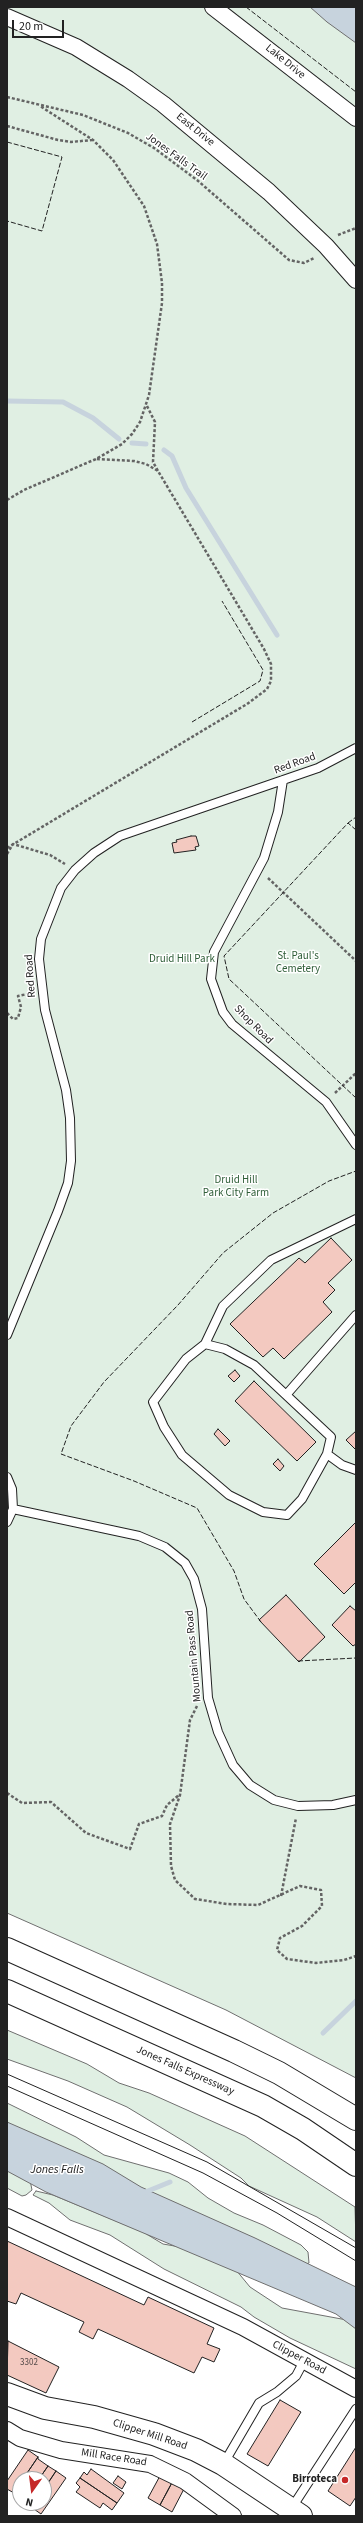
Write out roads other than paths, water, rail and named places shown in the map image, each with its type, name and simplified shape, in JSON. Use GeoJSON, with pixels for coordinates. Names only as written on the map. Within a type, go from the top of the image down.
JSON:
{"type":"FeatureCollection","features":[{"type":"Feature","properties":{"kind":"main road"},"geometry":{"type":"LineString","coordinates":[[7,1949],[247,2057],[315,2093],[356,2119]]}},
{"type":"Feature","properties":{"kind":"main road","name":"Jones Falls Expressway"},"geometry":{"type":"LineString","coordinates":[[7,1991],[263,2106],[302,2129],[356,2165]]}},
{"type":"Feature","properties":{"kind":"main road","name":"Clipper Mill Road"},"geometry":{"type":"LineString","coordinates":[[7,2394],[44,2408],[94,2417],[154,2434],[196,2450],[223,2464],[296,2513]]}},
{"type":"Feature","properties":{"kind":"street","name":"Lake Drive"},"geometry":{"type":"LineString","coordinates":[[213,7],[356,118]]}},
{"type":"Feature","properties":{"kind":"street","name":"East Drive"},"geometry":{"type":"LineString","coordinates":[[7,17],[76,47],[128,79],[163,104],[269,192],[326,246],[356,280]]}},
{"type":"Feature","properties":{"kind":"street","name":"Clipper Road"},"geometry":{"type":"LineString","coordinates":[[7,2217],[243,2327],[356,2390]]}},
{"type":"Feature","properties":{"kind":"street","name":"Mill Race Road"},"geometry":{"type":"LineString","coordinates":[[7,2430],[20,2438],[61,2450],[150,2464],[185,2481],[233,2516]]}},
{"type":"Feature","properties":{"kind":"lane","name":"Red Road"},"geometry":{"type":"LineString","coordinates":[[7,1335],[58,1211],[68,1183],[71,1161],[70,1118],[66,1090],[45,1010],[39,959],[42,939],[50,913],[61,888],[75,870],[94,853],[120,836],[318,768],[356,748]]}},
{"type":"Feature","properties":{"kind":"lane","name":"Shop Road"},"geometry":{"type":"LineString","coordinates":[[283,780],[271,836],[259,870],[214,952],[211,979],[223,1012],[232,1024],[326,1102],[356,1145]]}},
{"type":"Feature","properties":{"kind":"lane"},"geometry":{"type":"LineString","coordinates":[[205,1344],[225,1349],[254,1365],[331,1437],[327,1454],[302,1499],[287,1516],[263,1512],[229,1494],[182,1455],[164,1427],[153,1402],[186,1359],[205,1344],[223,1306],[271,1260],[356,1219]]}},
{"type":"Feature","properties":{"kind":"lane"},"geometry":{"type":"LineString","coordinates":[[286,1395],[356,1315]]}},
{"type":"Feature","properties":{"kind":"lane"},"geometry":{"type":"LineString","coordinates":[[327,1454],[342,1465],[356,1470]]}},
{"type":"Feature","properties":{"kind":"lane"},"geometry":{"type":"LineString","coordinates":[[7,1477],[12,1489],[13,1510],[7,1522]]}},
{"type":"Feature","properties":{"kind":"lane","name":"Mountain Pass Road"},"geometry":{"type":"LineString","coordinates":[[13,1510],[139,1536],[165,1547],[185,1563],[194,1579],[202,1609],[208,1698],[218,1732],[233,1766],[250,1785],[274,1800],[298,1806],[332,1805],[356,1800]]}},
{"type":"Feature","properties":{"kind":"lane"},"geometry":{"type":"LineString","coordinates":[[223,2464],[258,2403],[277,2392],[296,2376],[304,2361]]}},
{"type":"Feature","properties":{"kind":"lane"},"geometry":{"type":"LineString","coordinates":[[296,2513],[356,2409]]}},
{"type":"Feature","properties":{"kind":"water"},"geometry":{"type":"Polygon","coordinates":[[[310,7],[356,7],[356,43],[327,22],[310,7]]]}},
{"type":"Feature","properties":{"kind":"water","name":"Jones Falls"},"geometry":{"type":"Polygon","coordinates":[[[7,2122],[103,2164],[141,2187],[255,2238],[356,2287],[356,2329],[336,2314],[46,2192],[7,2171],[7,2122]]]}},
{"type":"Feature","properties":{"kind":"waterway"},"geometry":{"type":"LineString","coordinates":[[7,401],[63,402],[93,418],[119,439]]}},
{"type":"Feature","properties":{"kind":"waterway"},"geometry":{"type":"LineString","coordinates":[[132,443],[146,444]]}},
{"type":"Feature","properties":{"kind":"waterway"},"geometry":{"type":"LineString","coordinates":[[164,450],[172,456],[186,488],[277,635]]}},
{"type":"Feature","properties":{"kind":"waterway"},"geometry":{"type":"LineString","coordinates":[[323,2033],[356,2001]]}},
{"type":"Feature","properties":{"kind":"waterway"},"geometry":{"type":"LineString","coordinates":[[143,2193],[170,2182]]}},
{"type":"Feature","properties":{"kind":"tram line"},"geometry":{"type":"LineString","coordinates":[[7,2074],[207,2162],[356,2248]]}},
{"type":"Feature","properties":{"kind":"tram line"},"geometry":{"type":"LineString","coordinates":[[7,2086],[203,2173],[277,2213],[356,2261]]}},
{"type":"Feature","properties":{"kind":"place","name":"Birroteca"},"geometry":{"type":"Point","coordinates":[345,2480]}},
{"type":"Feature","properties":{"kind":"park label","name":"Druid Hill Park"},"geometry":{"type":"Point","coordinates":[182,960]}},
{"type":"Feature","properties":{"kind":"park label","name":"St. Paul's Cemetery"},"geometry":{"type":"Point","coordinates":[298,963]}},
{"type":"Feature","properties":{"kind":"park label","name":"Druid Hill Park City Farm"},"geometry":{"type":"Point","coordinates":[236,1187]}}]}
